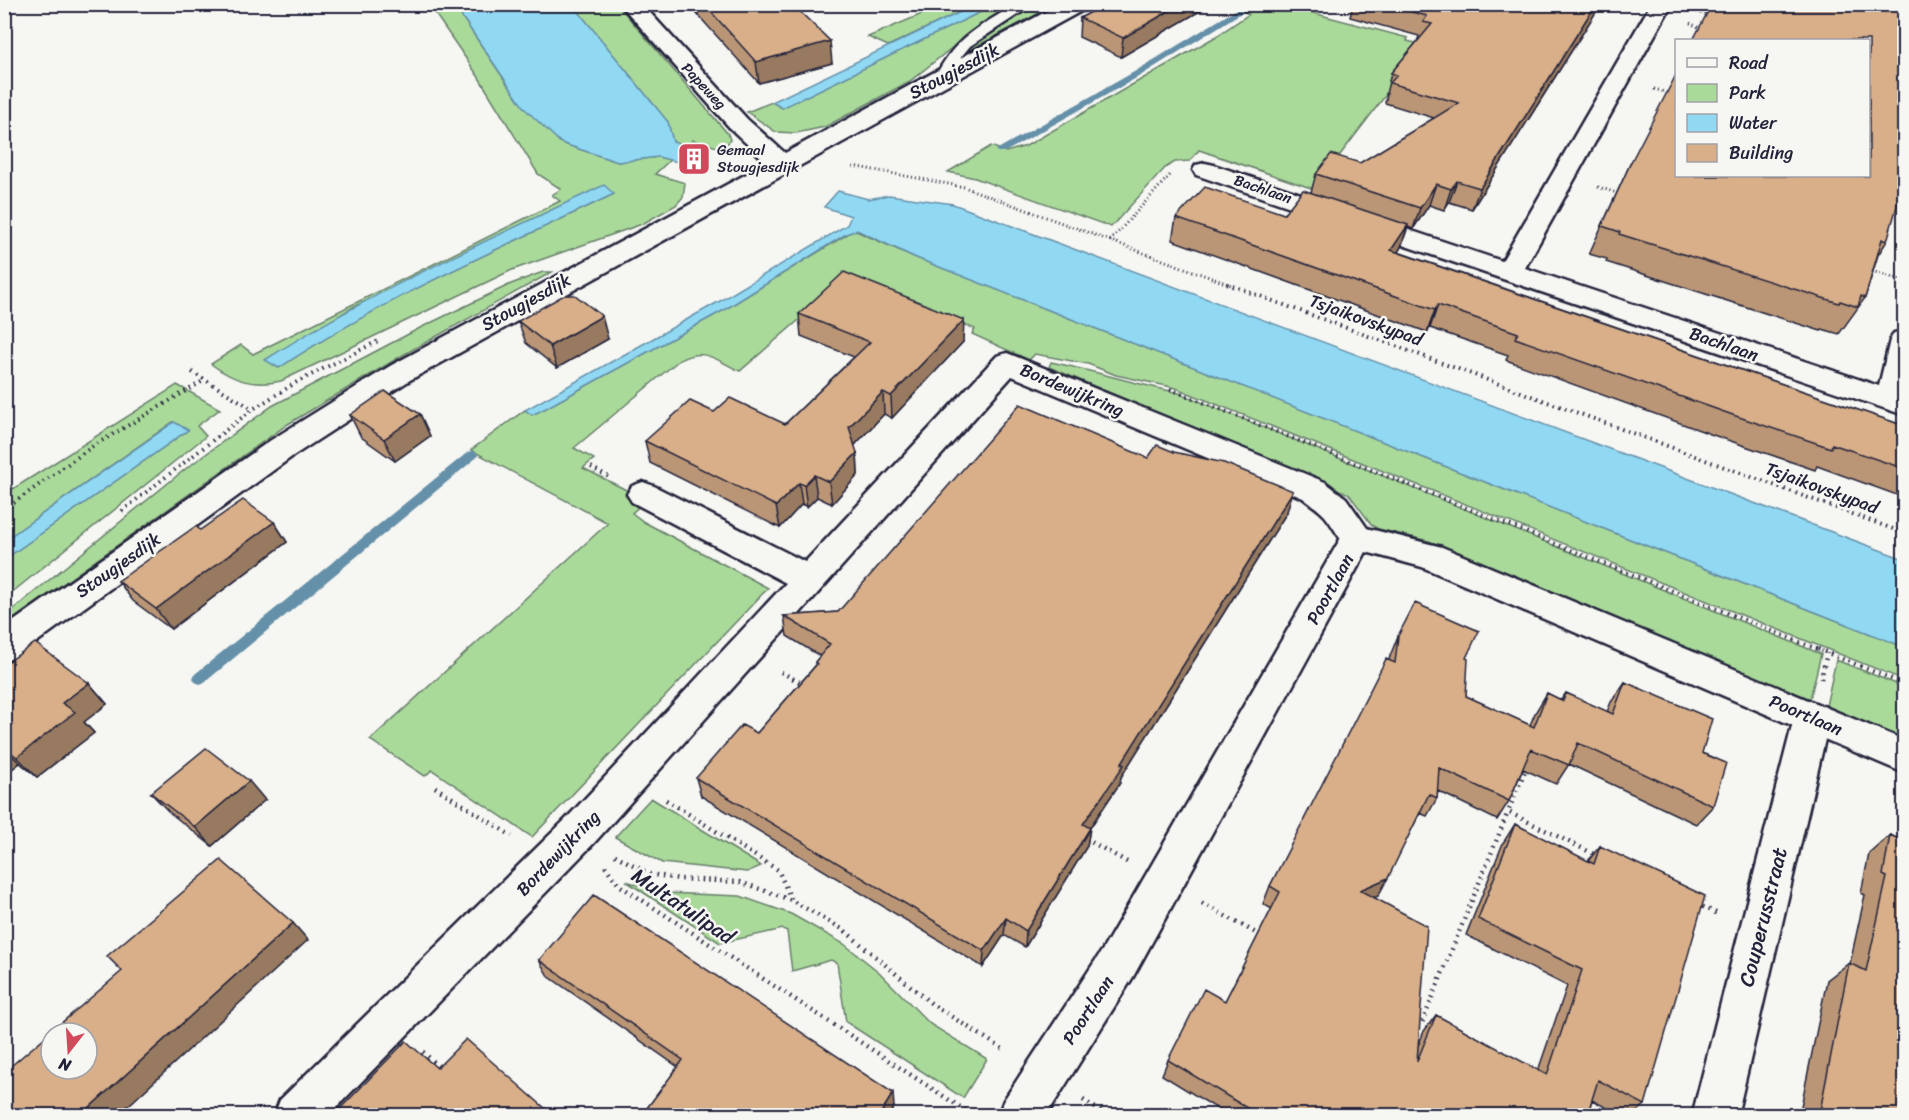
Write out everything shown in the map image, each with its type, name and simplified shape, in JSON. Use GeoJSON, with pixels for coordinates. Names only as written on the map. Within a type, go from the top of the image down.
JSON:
{"type":"FeatureCollection","features":[{"type":"Feature","properties":{"kind":"street","name":"Papeweg"},"geometry":{"type":"LineString","coordinates":[[630,4],[739,124],[782,164]]}},
{"type":"Feature","properties":{"kind":"street","name":"Stougjesdijk"},"geometry":{"type":"LineString","coordinates":[[4,646],[341,408],[451,344],[1077,4]]}},
{"type":"Feature","properties":{"kind":"street"},"geometry":{"type":"LineString","coordinates":[[1509,272],[1660,9]]}},
{"type":"Feature","properties":{"kind":"street","name":"Bachlaan"},"geometry":{"type":"LineString","coordinates":[[1205,170],[1897,402]]}},
{"type":"Feature","properties":{"kind":"street"},"geometry":{"type":"LineString","coordinates":[[1897,402],[1905,340]]}},
{"type":"Feature","properties":{"kind":"street","name":"Bordewijkring"},"geometry":{"type":"LineString","coordinates":[[296,1116],[580,831],[1007,363],[1314,490],[1335,506],[1358,538]]}},
{"type":"Feature","properties":{"kind":"street"},"geometry":{"type":"LineString","coordinates":[[643,494],[810,580]]}},
{"type":"Feature","properties":{"kind":"street","name":"Poortlaan"},"geometry":{"type":"LineString","coordinates":[[1020,1116],[1118,963],[1358,538],[1423,554],[1905,757]]}},
{"type":"Feature","properties":{"kind":"street","name":"Couperusstraat"},"geometry":{"type":"LineString","coordinates":[[1714,1116],[1812,718]]}},
{"type":"Feature","properties":{"kind":"lane"},"geometry":{"type":"LineString","coordinates":[[944,76],[954,56],[965,43],[1027,4]]}},
{"type":"Feature","properties":{"kind":"path"},"geometry":{"type":"LineString","coordinates":[[1660,9],[1685,9],[1719,17]]}},
{"type":"Feature","properties":{"kind":"path"},"geometry":{"type":"LineString","coordinates":[[1660,9],[1707,32]]}},
{"type":"Feature","properties":{"kind":"path","name":"Tsjaikovskypad"},"geometry":{"type":"LineString","coordinates":[[816,145],[854,166],[964,187],[1905,533]]}},
{"type":"Feature","properties":{"kind":"path"},"geometry":{"type":"LineString","coordinates":[[1110,241],[1176,169],[1192,166],[1205,170]]}},
{"type":"Feature","properties":{"kind":"path"},"geometry":{"type":"LineString","coordinates":[[1564,176],[1628,196]]}},
{"type":"Feature","properties":{"kind":"path"},"geometry":{"type":"LineString","coordinates":[[1860,267],[1905,281]]}},
{"type":"Feature","properties":{"kind":"path"},"geometry":{"type":"LineString","coordinates":[[192,372],[253,409]]}},
{"type":"Feature","properties":{"kind":"path"},"geometry":{"type":"LineString","coordinates":[[4,510],[93,446],[205,380]]}},
{"type":"Feature","properties":{"kind":"path"},"geometry":{"type":"LineString","coordinates":[[1164,387],[1905,684]]}},
{"type":"Feature","properties":{"kind":"path"},"geometry":{"type":"LineString","coordinates":[[1530,758],[1508,812],[1602,858]]}},
{"type":"Feature","properties":{"kind":"path"},"geometry":{"type":"LineString","coordinates":[[630,778],[778,870],[791,900]]}},
{"type":"Feature","properties":{"kind":"path"},"geometry":{"type":"LineString","coordinates":[[435,787],[550,861]]}},
{"type":"Feature","properties":{"kind":"path","name":"Multatulipad"},"geometry":{"type":"LineString","coordinates":[[580,831],[623,861],[650,874],[679,879],[740,882],[791,900],[852,936],[933,1005],[1046,1076]]}},
{"type":"Feature","properties":{"kind":"path","name":"Multatulipad"},"geometry":{"type":"LineString","coordinates":[[580,831],[619,885],[974,1116]]}},
{"type":"Feature","properties":{"kind":"path"},"geometry":{"type":"LineString","coordinates":[[1685,898],[1759,934]]}},
{"type":"Feature","properties":{"kind":"path"},"geometry":{"type":"LineString","coordinates":[[389,1022],[450,1077]]}},
{"type":"Feature","properties":{"kind":"path"},"geometry":{"type":"LineString","coordinates":[[1422,1023],[1432,1029]]}},
{"type":"Feature","properties":{"kind":"green space"},"geometry":{"type":"Polygon","coordinates":[[[1036,4],[1055,5],[971,49],[976,42],[1036,4]]]}},
{"type":"Feature","properties":{"kind":"green space"},"geometry":{"type":"Polygon","coordinates":[[[429,5],[454,5],[508,85],[561,143],[618,162],[658,157],[670,160],[655,174],[685,183],[683,197],[676,205],[642,224],[512,270],[281,381],[253,383],[244,381],[228,375],[211,364],[241,345],[253,354],[560,201],[552,195],[561,189],[538,174],[478,76],[429,5]],[[614,194],[355,306],[266,360],[279,368],[401,296],[614,194]]]}},
{"type":"Feature","properties":{"kind":"green space"},"geometry":{"type":"Polygon","coordinates":[[[573,5],[618,5],[728,134],[730,140],[724,149],[693,140],[686,146],[673,142],[668,122],[573,5]]]}},
{"type":"Feature","properties":{"kind":"green space"},"geometry":{"type":"Polygon","coordinates":[[[943,5],[975,5],[888,46],[868,37],[943,5]]]}},
{"type":"Feature","properties":{"kind":"green space"},"geometry":{"type":"Polygon","coordinates":[[[995,5],[1018,5],[959,42],[910,81],[825,127],[796,133],[776,132],[747,112],[772,102],[782,108],[995,5]]]}},
{"type":"Feature","properties":{"kind":"green space"},"geometry":{"type":"Polygon","coordinates":[[[1232,5],[1283,5],[1408,38],[1407,41],[1424,45],[1314,189],[1199,150],[1190,161],[1175,162],[1165,168],[1111,227],[975,178],[948,172],[991,146],[1006,152],[1026,146],[1215,37],[1249,14],[1232,5]]]}},
{"type":"Feature","properties":{"kind":"green space"},"geometry":{"type":"Polygon","coordinates":[[[854,230],[914,257],[1904,647],[1904,680],[1176,388],[1116,375],[1088,364],[1035,354],[1029,360],[972,334],[975,329],[850,276],[740,371],[709,356],[695,355],[678,361],[574,448],[594,459],[583,468],[646,500],[632,513],[644,522],[768,588],[532,837],[432,770],[425,776],[370,740],[608,523],[471,450],[525,410],[532,415],[544,409],[724,310],[854,230]]]}},
{"type":"Feature","properties":{"kind":"green space"},"geometry":{"type":"Polygon","coordinates":[[[543,272],[552,272],[403,355],[288,424],[5,625],[5,616],[184,470],[272,406],[420,328],[511,284],[543,272]]]}},
{"type":"Feature","properties":{"kind":"green space"},"geometry":{"type":"Polygon","coordinates":[[[1051,362],[1179,393],[1821,654],[1810,699],[1429,541],[1378,529],[1371,524],[1349,494],[1049,367],[1051,362]]]}},
{"type":"Feature","properties":{"kind":"green space"},"geometry":{"type":"Polygon","coordinates":[[[177,385],[220,409],[197,426],[206,436],[5,598],[5,559],[188,430],[173,422],[5,540],[5,494],[177,385]]]}},
{"type":"Feature","properties":{"kind":"green space"},"geometry":{"type":"Polygon","coordinates":[[[1836,660],[1904,687],[1904,740],[1826,706],[1836,660]]]}},
{"type":"Feature","properties":{"kind":"green space"},"geometry":{"type":"Polygon","coordinates":[[[651,798],[761,866],[747,872],[662,863],[615,837],[651,798]]]}},
{"type":"Feature","properties":{"kind":"green space"},"geometry":{"type":"Polygon","coordinates":[[[626,881],[665,893],[740,896],[791,914],[844,944],[879,972],[930,1024],[987,1059],[963,1098],[846,1022],[837,963],[831,960],[792,971],[787,931],[783,929],[720,943],[626,881]]]}},
{"type":"Feature","properties":{"kind":"water"},"geometry":{"type":"Polygon","coordinates":[[[454,5],[573,5],[668,122],[673,142],[694,148],[678,162],[658,157],[618,162],[561,143],[524,108],[454,5]]]}},
{"type":"Feature","properties":{"kind":"water"},"geometry":{"type":"Polygon","coordinates":[[[975,5],[995,5],[782,108],[772,102],[975,5]]]}},
{"type":"Feature","properties":{"kind":"water"},"geometry":{"type":"Polygon","coordinates":[[[604,185],[614,194],[401,296],[279,368],[265,360],[389,289],[604,185]]]}},
{"type":"Feature","properties":{"kind":"water"},"geometry":{"type":"Polygon","coordinates":[[[838,191],[868,199],[889,195],[953,204],[1904,559],[1904,647],[914,257],[857,230],[846,234],[724,310],[544,409],[532,415],[525,410],[720,301],[847,225],[851,216],[824,207],[838,191]]]}},
{"type":"Feature","properties":{"kind":"water"},"geometry":{"type":"Polygon","coordinates":[[[174,422],[188,430],[5,559],[5,540],[174,422]]]}},
{"type":"Feature","properties":{"kind":"building"},"geometry":{"type":"Polygon","coordinates":[[[704,4],[792,4],[830,41],[756,62],[704,4]]]}},
{"type":"Feature","properties":{"kind":"building"},"geometry":{"type":"Polygon","coordinates":[[[1106,4],[1181,4],[1123,38],[1080,18],[1106,4]]]}},
{"type":"Feature","properties":{"kind":"building"},"geometry":{"type":"Polygon","coordinates":[[[1382,4],[1596,4],[1480,188],[1457,181],[1451,189],[1436,184],[1420,208],[1316,174],[1331,154],[1360,163],[1459,103],[1390,83],[1397,75],[1391,73],[1432,24],[1423,22],[1427,16],[1382,4]]]}},
{"type":"Feature","properties":{"kind":"building"},"geometry":{"type":"Polygon","coordinates":[[[1712,4],[1905,4],[1905,178],[1887,241],[1882,239],[1865,298],[1861,296],[1858,307],[1619,234],[1620,232],[1602,226],[1631,162],[1675,77],[1675,177],[1870,177],[1870,39],[1694,39],[1712,4]]]}},
{"type":"Feature","properties":{"kind":"building"},"geometry":{"type":"Polygon","coordinates":[[[1205,187],[1284,214],[1303,190],[1408,225],[1391,250],[1905,426],[1905,469],[1832,444],[1831,448],[1730,414],[1515,338],[1518,333],[1438,305],[1435,310],[1176,218],[1205,187]]]}},
{"type":"Feature","properties":{"kind":"building"},"geometry":{"type":"Polygon","coordinates":[[[844,272],[964,320],[891,396],[883,392],[849,427],[857,453],[829,482],[814,475],[804,485],[799,483],[776,506],[645,441],[690,401],[714,412],[730,398],[785,424],[870,342],[799,314],[844,272]]]}},
{"type":"Feature","properties":{"kind":"building"},"geometry":{"type":"Polygon","coordinates":[[[564,295],[575,295],[602,316],[550,346],[518,321],[564,295]]]}},
{"type":"Feature","properties":{"kind":"building"},"geometry":{"type":"Polygon","coordinates":[[[385,391],[420,414],[384,439],[350,415],[385,391]]]}},
{"type":"Feature","properties":{"kind":"building"},"geometry":{"type":"Polygon","coordinates":[[[1020,404],[1148,458],[1157,445],[1174,452],[1224,463],[1293,491],[1121,764],[1124,765],[1083,824],[1090,828],[1026,931],[1006,918],[984,951],[696,778],[742,725],[757,733],[817,664],[815,662],[830,644],[784,616],[838,612],[1020,404]]]}},
{"type":"Feature","properties":{"kind":"building"},"geometry":{"type":"Polygon","coordinates":[[[243,500],[274,522],[156,609],[118,581],[196,526],[200,530],[243,500]]]}},
{"type":"Feature","properties":{"kind":"building"},"geometry":{"type":"Polygon","coordinates":[[[1415,603],[1479,631],[1466,658],[1468,659],[1466,696],[1534,727],[1547,693],[1563,701],[1566,693],[1613,714],[1625,682],[1712,719],[1702,753],[1726,763],[1713,806],[1578,743],[1569,765],[1531,749],[1509,801],[1439,768],[1437,798],[1429,794],[1388,878],[1360,890],[1427,926],[1417,1061],[1436,1015],[1547,1075],[1582,970],[1478,919],[1515,824],[1594,864],[1600,846],[1705,896],[1645,1105],[1598,1080],[1587,1116],[1260,1116],[1168,1060],[1204,989],[1225,1001],[1280,892],[1270,886],[1386,659],[1395,663],[1398,636],[1415,603]]]}},
{"type":"Feature","properties":{"kind":"building"},"geometry":{"type":"Polygon","coordinates":[[[35,643],[89,683],[62,703],[75,712],[17,757],[4,747],[4,665],[35,643]]]}},
{"type":"Feature","properties":{"kind":"building"},"geometry":{"type":"Polygon","coordinates":[[[206,748],[249,781],[195,827],[151,793],[206,748]]]}},
{"type":"Feature","properties":{"kind":"building"},"geometry":{"type":"Polygon","coordinates":[[[1890,835],[1905,842],[1905,1116],[1819,1116],[1849,963],[1866,971],[1887,877],[1883,875],[1890,835]]]}},
{"type":"Feature","properties":{"kind":"building"},"geometry":{"type":"Polygon","coordinates":[[[221,860],[293,923],[80,1116],[4,1116],[4,1072],[39,1042],[39,1081],[99,1081],[99,1021],[64,1021],[122,971],[107,956],[221,860]]]}},
{"type":"Feature","properties":{"kind":"building"},"geometry":{"type":"Polygon","coordinates":[[[594,895],[893,1093],[879,1116],[641,1116],[683,1060],[539,960],[594,895]]]}},
{"type":"Feature","properties":{"kind":"building"},"geometry":{"type":"Polygon","coordinates":[[[466,1039],[554,1116],[333,1116],[406,1041],[437,1068],[466,1039]]]}},
{"type":"Feature","properties":{"kind":"waterway"},"geometry":{"type":"LineString","coordinates":[[1001,150],[1137,74],[1245,8]]}},
{"type":"Feature","properties":{"kind":"waterway"},"geometry":{"type":"LineString","coordinates":[[200,678],[472,455]]}},
{"type":"Feature","properties":{"kind":"place","name":"Gemaal Stougjesdijk"},"geometry":{"type":"Point","coordinates":[694,159]}}]}
